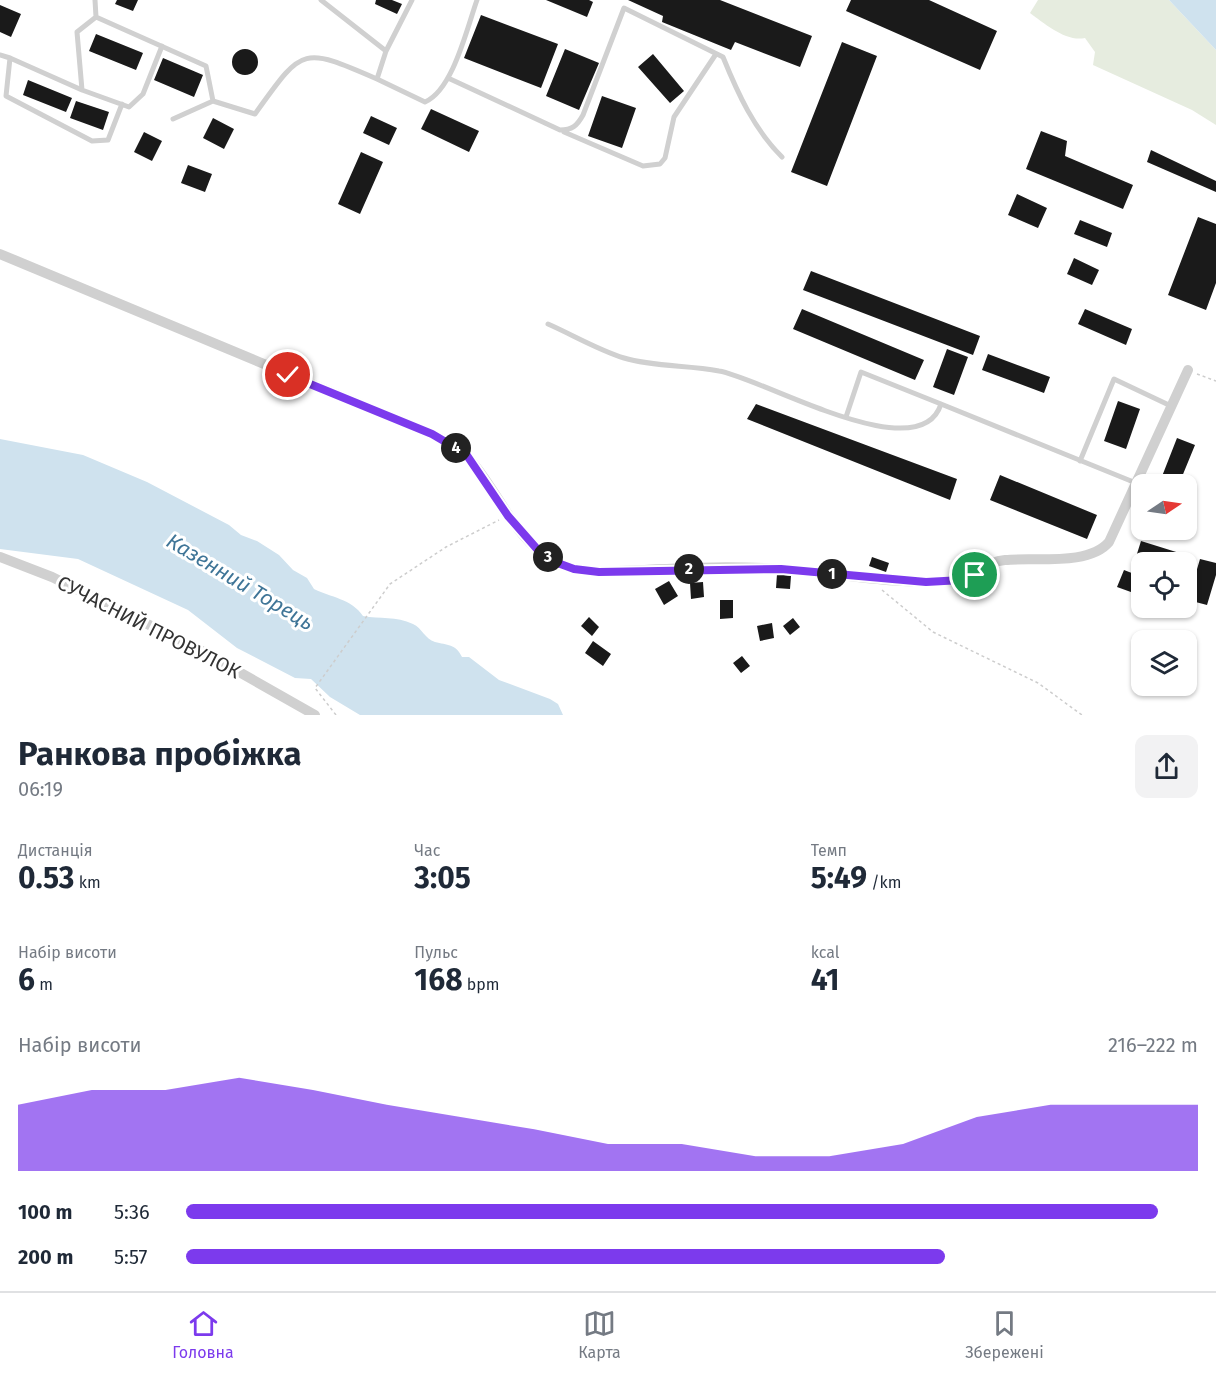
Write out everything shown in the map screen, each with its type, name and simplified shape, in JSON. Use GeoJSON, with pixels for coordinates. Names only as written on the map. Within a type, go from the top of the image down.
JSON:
{"type":"FeatureCollection","features":[{"type":"Feature","properties":{"kind":"street"},"geometry":{"type":"LineString","coordinates":[[0,254],[432,434],[466,454],[508,516],[537,549],[555,562],[574,569],[599,572],[781,569],[926,582],[951,581],[974,577],[989,565],[1002,560],[1078,557],[1102,551],[1109,542],[1131,494]]}},
{"type":"Feature","properties":{"kind":"street"},"geometry":{"type":"LineString","coordinates":[[1140,474],[1188,370]]}},
{"type":"Feature","properties":{"kind":"street","name":"СУЧАСНИЙ ПРОВУЛОК"},"geometry":{"type":"LineString","coordinates":[[0,557],[69,585],[202,651],[315,715]]}},
{"type":"Feature","properties":{"kind":"lane"},"geometry":{"type":"LineString","coordinates":[[95,0],[96,17]]}},
{"type":"Feature","properties":{"kind":"lane"},"geometry":{"type":"LineString","coordinates":[[321,0],[386,51]]}},
{"type":"Feature","properties":{"kind":"lane"},"geometry":{"type":"LineString","coordinates":[[377,79],[386,51],[412,0]]}},
{"type":"Feature","properties":{"kind":"lane"},"geometry":{"type":"LineString","coordinates":[[172,119],[213,101],[255,114],[285,72],[307,57],[331,59],[425,102],[436,97],[448,78],[477,0]]}},
{"type":"Feature","properties":{"kind":"lane"},"geometry":{"type":"LineString","coordinates":[[560,130],[570,130],[578,124],[583,115],[624,9],[723,57],[738,94],[765,140],[782,157]]}},
{"type":"Feature","properties":{"kind":"lane"},"geometry":{"type":"LineString","coordinates":[[96,17],[206,66],[213,101]]}},
{"type":"Feature","properties":{"kind":"lane"},"geometry":{"type":"LineString","coordinates":[[82,90],[77,32],[96,17]]}},
{"type":"Feature","properties":{"kind":"lane"},"geometry":{"type":"LineString","coordinates":[[0,55],[82,90],[129,107],[143,94],[162,46]]}},
{"type":"Feature","properties":{"kind":"lane"},"geometry":{"type":"LineString","coordinates":[[448,78],[643,166],[660,164],[665,158],[674,117],[716,54]]}},
{"type":"Feature","properties":{"kind":"lane"},"geometry":{"type":"LineString","coordinates":[[10,58],[6,96],[92,141],[108,140],[122,104]]}},
{"type":"Feature","properties":{"kind":"lane"},"geometry":{"type":"LineString","coordinates":[[548,324],[624,358],[720,371],[846,417],[889,429],[921,427],[938,414],[941,404]]}},
{"type":"Feature","properties":{"kind":"lane"},"geometry":{"type":"LineString","coordinates":[[846,417],[861,372],[1131,481]]}},
{"type":"Feature","properties":{"kind":"lane"},"geometry":{"type":"LineString","coordinates":[[1080,460],[1114,380],[1171,406]]}},
{"type":"Feature","properties":{"kind":"path"},"geometry":{"type":"LineString","coordinates":[[1188,370],[1216,381]]}},
{"type":"Feature","properties":{"kind":"path"},"geometry":{"type":"LineString","coordinates":[[336,715],[315,688],[390,584],[446,547],[508,516]]}},
{"type":"Feature","properties":{"kind":"path"},"geometry":{"type":"LineString","coordinates":[[882,590],[946,640],[1038,683],[1083,715]]}},
{"type":"Feature","properties":{"kind":"shaded area"},"geometry":{"type":"Polygon","coordinates":[[[1038,0],[1169,0],[1216,50],[1216,125],[1192,110],[1093,65],[1095,52],[1085,38],[1078,39],[1063,35],[1030,13],[1038,0]]]}},
{"type":"Feature","properties":{"kind":"water"},"geometry":{"type":"Polygon","coordinates":[[[1169,0],[1216,0],[1216,50],[1169,0]]]}},
{"type":"Feature","properties":{"kind":"water","name":"Казенний Торець"},"geometry":{"type":"Polygon","coordinates":[[[0,439],[83,455],[147,482],[229,525],[241,535],[257,541],[279,555],[293,570],[307,578],[314,589],[347,602],[363,616],[407,621],[413,624],[432,641],[454,647],[462,657],[469,657],[499,680],[550,699],[558,704],[563,715],[360,715],[330,697],[311,679],[295,678],[237,648],[188,610],[78,559],[0,549],[0,439]]]}},
{"type":"Feature","properties":{"kind":"building"},"geometry":{"type":"Polygon","coordinates":[[[117,0],[138,0],[133,11],[115,4],[117,0]]]}},
{"type":"Feature","properties":{"kind":"building"},"geometry":{"type":"Polygon","coordinates":[[[376,0],[392,0],[402,4],[397,14],[375,4],[376,0]]]}},
{"type":"Feature","properties":{"kind":"building"},"geometry":{"type":"Polygon","coordinates":[[[546,0],[589,0],[593,2],[587,17],[546,0]]]}},
{"type":"Feature","properties":{"kind":"building"},"geometry":{"type":"Polygon","coordinates":[[[628,0],[720,0],[812,36],[800,67],[735,42],[731,50],[662,22],[663,16],[628,0]]]}},
{"type":"Feature","properties":{"kind":"building"},"geometry":{"type":"Polygon","coordinates":[[[851,0],[929,0],[997,31],[980,70],[846,11],[851,0]]]}},
{"type":"Feature","properties":{"kind":"building"},"geometry":{"type":"Polygon","coordinates":[[[0,5],[21,14],[11,37],[0,32],[0,5]]]}},
{"type":"Feature","properties":{"kind":"building"},"geometry":{"type":"Polygon","coordinates":[[[481,15],[558,44],[541,88],[464,58],[481,15]]]}},
{"type":"Feature","properties":{"kind":"building"},"geometry":{"type":"Polygon","coordinates":[[[96,34],[143,53],[136,70],[89,51],[96,34]]]}},
{"type":"Feature","properties":{"kind":"building"},"geometry":{"type":"Polygon","coordinates":[[[842,42],[877,56],[827,186],[791,172],[842,42]]]}},
{"type":"Feature","properties":{"kind":"building"},"geometry":{"type":"Polygon","coordinates":[[[245,49],[254,53],[258,62],[254,71],[245,75],[236,71],[232,62],[236,53],[245,49]]]}},
{"type":"Feature","properties":{"kind":"building"},"geometry":{"type":"Polygon","coordinates":[[[565,49],[599,63],[579,110],[546,96],[565,49]]]}},
{"type":"Feature","properties":{"kind":"building"},"geometry":{"type":"Polygon","coordinates":[[[653,54],[684,91],[670,103],[638,67],[653,54]]]}},
{"type":"Feature","properties":{"kind":"building"},"geometry":{"type":"Polygon","coordinates":[[[163,58],[203,75],[194,97],[154,80],[163,58]]]}},
{"type":"Feature","properties":{"kind":"building"},"geometry":{"type":"Polygon","coordinates":[[[28,80],[72,98],[66,112],[23,95],[28,80]]]}},
{"type":"Feature","properties":{"kind":"building"},"geometry":{"type":"Polygon","coordinates":[[[602,96],[636,108],[622,148],[588,136],[602,96]]]}},
{"type":"Feature","properties":{"kind":"building"},"geometry":{"type":"Polygon","coordinates":[[[76,101],[109,112],[103,130],[70,118],[76,101]]]}},
{"type":"Feature","properties":{"kind":"building"},"geometry":{"type":"Polygon","coordinates":[[[431,109],[479,131],[469,152],[421,129],[431,109]]]}},
{"type":"Feature","properties":{"kind":"building"},"geometry":{"type":"Polygon","coordinates":[[[371,116],[397,128],[389,145],[363,133],[371,116]]]}},
{"type":"Feature","properties":{"kind":"building"},"geometry":{"type":"Polygon","coordinates":[[[213,118],[234,129],[224,149],[203,138],[213,118]]]}},
{"type":"Feature","properties":{"kind":"building"},"geometry":{"type":"Polygon","coordinates":[[[1041,131],[1067,141],[1065,156],[1133,185],[1123,209],[1026,169],[1041,131]]]}},
{"type":"Feature","properties":{"kind":"building"},"geometry":{"type":"Polygon","coordinates":[[[144,132],[162,141],[152,161],[134,152],[144,132]]]}},
{"type":"Feature","properties":{"kind":"building"},"geometry":{"type":"Polygon","coordinates":[[[1151,150],[1216,181],[1216,192],[1147,162],[1151,150]]]}},
{"type":"Feature","properties":{"kind":"building"},"geometry":{"type":"Polygon","coordinates":[[[361,152],[383,162],[360,214],[338,204],[361,152]]]}},
{"type":"Feature","properties":{"kind":"building"},"geometry":{"type":"Polygon","coordinates":[[[188,165],[212,174],[205,192],[181,183],[188,165]]]}},
{"type":"Feature","properties":{"kind":"building"},"geometry":{"type":"Polygon","coordinates":[[[1017,194],[1047,208],[1038,228],[1008,215],[1017,194]]]}},
{"type":"Feature","properties":{"kind":"building"},"geometry":{"type":"Polygon","coordinates":[[[1198,217],[1216,224],[1216,283],[1206,310],[1168,295],[1198,217]]]}},
{"type":"Feature","properties":{"kind":"building"},"geometry":{"type":"Polygon","coordinates":[[[1080,220],[1112,233],[1107,247],[1074,234],[1080,220]]]}},
{"type":"Feature","properties":{"kind":"building"},"geometry":{"type":"Polygon","coordinates":[[[1074,258],[1099,270],[1092,285],[1067,274],[1074,258]]]}},
{"type":"Feature","properties":{"kind":"building"},"geometry":{"type":"Polygon","coordinates":[[[811,271],[980,336],[973,355],[803,290],[811,271]]]}},
{"type":"Feature","properties":{"kind":"building"},"geometry":{"type":"Polygon","coordinates":[[[802,309],[924,360],[915,380],[793,329],[802,309]]]}},
{"type":"Feature","properties":{"kind":"building"},"geometry":{"type":"Polygon","coordinates":[[[1085,309],[1132,329],[1126,345],[1078,324],[1085,309]]]}},
{"type":"Feature","properties":{"kind":"building"},"geometry":{"type":"Polygon","coordinates":[[[947,349],[968,357],[954,395],[933,387],[947,349]]]}},
{"type":"Feature","properties":{"kind":"building"},"geometry":{"type":"Polygon","coordinates":[[[988,354],[1050,377],[1044,393],[982,370],[988,354]]]}},
{"type":"Feature","properties":{"kind":"building"},"geometry":{"type":"Polygon","coordinates":[[[1118,401],[1140,409],[1126,449],[1104,441],[1118,401]]]}},
{"type":"Feature","properties":{"kind":"building"},"geometry":{"type":"Polygon","coordinates":[[[756,404],[957,479],[950,500],[747,419],[756,404]]]}},
{"type":"Feature","properties":{"kind":"building"},"geometry":{"type":"Polygon","coordinates":[[[1177,438],[1195,445],[1183,474],[1163,474],[1177,438]]]}},
{"type":"Feature","properties":{"kind":"building"},"geometry":{"type":"Polygon","coordinates":[[[1000,475],[1097,515],[1087,539],[990,500],[1000,475]]]}},
{"type":"Feature","properties":{"kind":"building"},"geometry":{"type":"Polygon","coordinates":[[[1141,541],[1176,552],[1138,552],[1141,541]]]}},
{"type":"Feature","properties":{"kind":"building"},"geometry":{"type":"Polygon","coordinates":[[[872,557],[889,563],[886,572],[869,566],[872,557]]]}},
{"type":"Feature","properties":{"kind":"building"},"geometry":{"type":"Polygon","coordinates":[[[1200,559],[1216,563],[1216,575],[1207,605],[1197,602],[1197,569],[1200,559]]]}},
{"type":"Feature","properties":{"kind":"building"},"geometry":{"type":"Polygon","coordinates":[[[1124,570],[1131,573],[1131,592],[1117,587],[1124,570]]]}},
{"type":"Feature","properties":{"kind":"building"},"geometry":{"type":"Polygon","coordinates":[[[777,574],[791,576],[790,589],[776,588],[777,574]]]}},
{"type":"Feature","properties":{"kind":"building"},"geometry":{"type":"Polygon","coordinates":[[[669,581],[678,596],[664,605],[655,589],[669,581]]]}},
{"type":"Feature","properties":{"kind":"building"},"geometry":{"type":"Polygon","coordinates":[[[703,582],[704,597],[691,599],[690,583],[703,582]]]}},
{"type":"Feature","properties":{"kind":"building"},"geometry":{"type":"Polygon","coordinates":[[[720,600],[733,600],[733,618],[720,619],[720,600]]]}},
{"type":"Feature","properties":{"kind":"building"},"geometry":{"type":"Polygon","coordinates":[[[589,617],[599,627],[592,636],[581,626],[589,617]]]}},
{"type":"Feature","properties":{"kind":"building"},"geometry":{"type":"Polygon","coordinates":[[[793,618],[800,627],[790,635],[783,626],[793,618]]]}},
{"type":"Feature","properties":{"kind":"building"},"geometry":{"type":"Polygon","coordinates":[[[772,623],[774,638],[760,641],[757,626],[772,623]]]}},
{"type":"Feature","properties":{"kind":"building"},"geometry":{"type":"Polygon","coordinates":[[[593,641],[611,654],[603,666],[585,653],[593,641]]]}},
{"type":"Feature","properties":{"kind":"building"},"geometry":{"type":"Polygon","coordinates":[[[742,656],[750,666],[741,673],[733,663],[742,656]]]}},
{"type":"Feature","properties":{"kind":"route"},"geometry":{"type":"LineString","coordinates":[[288,375],[369,406],[432,434],[466,454],[520,531],[537,549],[555,562],[574,569],[599,572],[660,569],[781,569],[926,582],[962,580],[975,575]]}}]}
